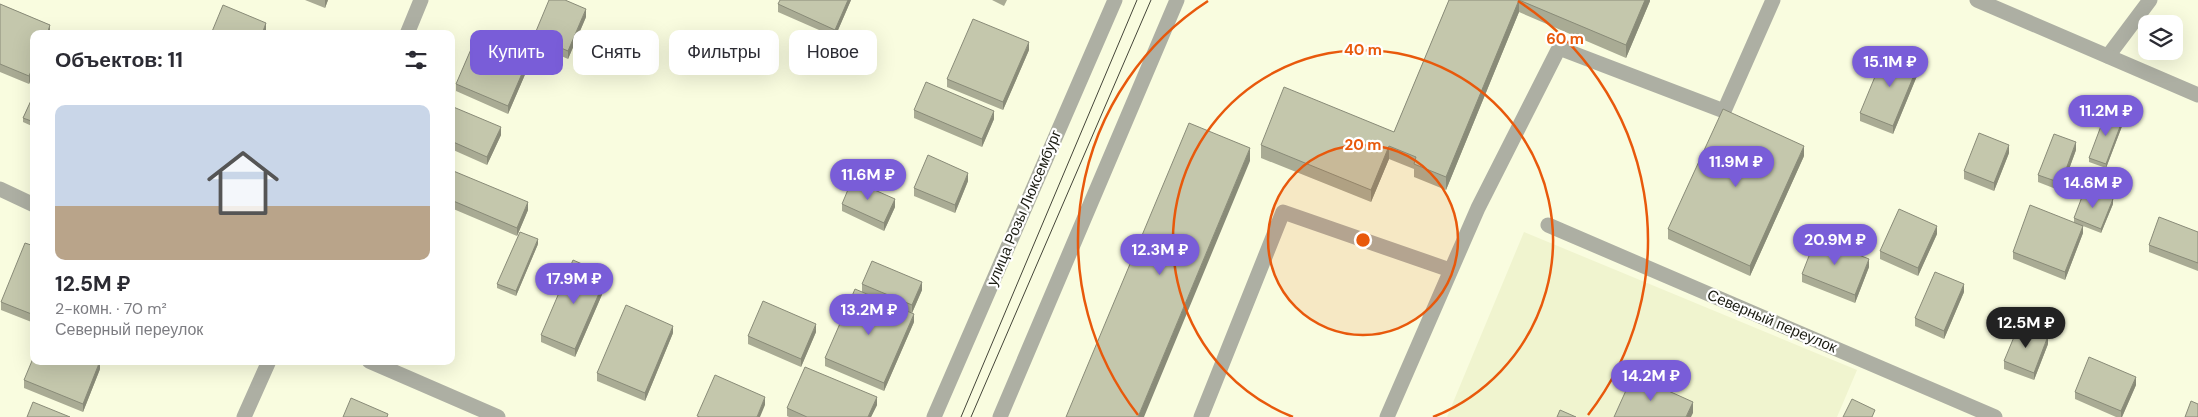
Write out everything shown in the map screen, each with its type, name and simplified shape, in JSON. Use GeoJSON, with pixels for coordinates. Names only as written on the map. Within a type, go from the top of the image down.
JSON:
{"type":"FeatureCollection","features":[{"type":"Feature","properties":{"kind":"street"},"geometry":{"type":"LineString","coordinates":[[409,30],[421,0]]}},
{"type":"Feature","properties":{"kind":"street","name":"улица Розы Люксембург"},"geometry":{"type":"LineString","coordinates":[[934,417],[1115,0]]}},
{"type":"Feature","properties":{"kind":"street"},"geometry":{"type":"LineString","coordinates":[[1000,417],[1177,0]]}},
{"type":"Feature","properties":{"kind":"street"},"geometry":{"type":"LineString","coordinates":[[1387,417],[1478,208],[1558,48],[1724,111],[1773,0]]}},
{"type":"Feature","properties":{"kind":"street"},"geometry":{"type":"LineString","coordinates":[[1977,0],[2198,95]]}},
{"type":"Feature","properties":{"kind":"street"},"geometry":{"type":"LineString","coordinates":[[2108,56],[2150,0]]}},
{"type":"Feature","properties":{"kind":"street"},"geometry":{"type":"LineString","coordinates":[[0,189],[30,203]]}},
{"type":"Feature","properties":{"kind":"street"},"geometry":{"type":"LineString","coordinates":[[1201,417],[1283,212],[1450,270]]}},
{"type":"Feature","properties":{"kind":"street","name":"Северный переулок"},"geometry":{"type":"LineString","coordinates":[[1548,224],[1995,417]]}},
{"type":"Feature","properties":{"kind":"street"},"geometry":{"type":"LineString","coordinates":[[244,417],[267,365]]}},
{"type":"Feature","properties":{"kind":"street"},"geometry":{"type":"LineString","coordinates":[[378,365],[498,417]]}},
{"type":"Feature","properties":{"kind":"shaded area"},"geometry":{"type":"Polygon","coordinates":[[[1524,232],[1857,370],[1837,417],[1447,417],[1524,232]]]}},
{"type":"Feature","properties":{"kind":"building"},"geometry":{"type":"Polygon","coordinates":[[[549,0],[565,0],[586,9],[577,30],[573,30],[573,39],[568,51],[563,49],[563,30],[536,30],[549,0]]]}},
{"type":"Feature","properties":{"kind":"building"},"geometry":{"type":"Polygon","coordinates":[[[780,0],[848,0],[835,30],[778,4],[780,0]]]}},
{"type":"Feature","properties":{"kind":"building"},"geometry":{"type":"Polygon","coordinates":[[[1449,0],[1519,0],[1446,177],[1414,164],[1416,157],[1389,146],[1371,190],[1261,145],[1284,87],[1394,132],[1449,0]]]}},
{"type":"Feature","properties":{"kind":"building"},"geometry":{"type":"Polygon","coordinates":[[[1519,0],[1645,0],[1626,45],[1519,0]]]}},
{"type":"Feature","properties":{"kind":"building"},"geometry":{"type":"Polygon","coordinates":[[[0,4],[50,25],[48,30],[30,30],[29,76],[0,64],[0,4]]]}},
{"type":"Feature","properties":{"kind":"building"},"geometry":{"type":"Polygon","coordinates":[[[223,5],[266,23],[263,30],[213,30],[223,5]]]}},
{"type":"Feature","properties":{"kind":"building"},"geometry":{"type":"Polygon","coordinates":[[[973,19],[1029,42],[1003,102],[947,79],[973,19]]]}},
{"type":"Feature","properties":{"kind":"building"},"geometry":{"type":"Polygon","coordinates":[[[1886,50],[1919,63],[1893,126],[1860,113],[1886,50]]]}},
{"type":"Feature","properties":{"kind":"building"},"geometry":{"type":"Polygon","coordinates":[[[470,52],[470,75],[521,75],[508,106],[456,84],[470,52]]]}},
{"type":"Feature","properties":{"kind":"building"},"geometry":{"type":"Polygon","coordinates":[[[926,82],[994,111],[982,139],[914,110],[926,82]]]}},
{"type":"Feature","properties":{"kind":"building"},"geometry":{"type":"Polygon","coordinates":[[[30,103],[30,121],[23,118],[30,103]]]}},
{"type":"Feature","properties":{"kind":"building"},"geometry":{"type":"Polygon","coordinates":[[[455,108],[501,127],[487,157],[455,143],[455,108]]]}},
{"type":"Feature","properties":{"kind":"building"},"geometry":{"type":"Polygon","coordinates":[[[1723,109],[1804,146],[1750,266],[1668,229],[1723,109]]]}},
{"type":"Feature","properties":{"kind":"building"},"geometry":{"type":"Polygon","coordinates":[[[2107,110],[2124,116],[2106,164],[2089,158],[2107,110]]]}},
{"type":"Feature","properties":{"kind":"building"},"geometry":{"type":"Polygon","coordinates":[[[1189,123],[1250,148],[1138,417],[1066,417],[1189,123]]]}},
{"type":"Feature","properties":{"kind":"building"},"geometry":{"type":"Polygon","coordinates":[[[1979,133],[2009,145],[1994,183],[1964,171],[1979,133]]]}},
{"type":"Feature","properties":{"kind":"building"},"geometry":{"type":"Polygon","coordinates":[[[2054,134],[2076,142],[2061,183],[2038,175],[2054,134]]]}},
{"type":"Feature","properties":{"kind":"building"},"geometry":{"type":"Polygon","coordinates":[[[928,155],[968,173],[955,205],[914,188],[928,155]]]}},
{"type":"Feature","properties":{"kind":"building"},"geometry":{"type":"Polygon","coordinates":[[[455,172],[528,202],[517,228],[455,202],[455,172]]]}},
{"type":"Feature","properties":{"kind":"building"},"geometry":{"type":"Polygon","coordinates":[[[852,180],[895,199],[884,223],[842,204],[852,180]]]}},
{"type":"Feature","properties":{"kind":"building"},"geometry":{"type":"Polygon","coordinates":[[[2085,189],[2113,199],[2101,229],[2074,218],[2085,189]]]}},
{"type":"Feature","properties":{"kind":"building"},"geometry":{"type":"Polygon","coordinates":[[[2030,205],[2083,226],[2065,272],[2013,252],[2030,205]]]}},
{"type":"Feature","properties":{"kind":"building"},"geometry":{"type":"Polygon","coordinates":[[[1899,209],[1937,226],[1918,268],[1880,251],[1899,209]]]}},
{"type":"Feature","properties":{"kind":"building"},"geometry":{"type":"Polygon","coordinates":[[[2159,217],[2198,232],[2198,263],[2149,245],[2159,217]]]}},
{"type":"Feature","properties":{"kind":"building"},"geometry":{"type":"Polygon","coordinates":[[[520,232],[538,239],[516,291],[497,284],[520,232]]]}},
{"type":"Feature","properties":{"kind":"building"},"geometry":{"type":"Polygon","coordinates":[[[1816,238],[1869,259],[1855,295],[1802,274],[1816,238]]]}},
{"type":"Feature","properties":{"kind":"building"},"geometry":{"type":"Polygon","coordinates":[[[25,243],[30,245],[30,313],[1,302],[25,243]]]}},
{"type":"Feature","properties":{"kind":"building"},"geometry":{"type":"Polygon","coordinates":[[[573,260],[607,275],[575,349],[541,335],[573,260]]]}},
{"type":"Feature","properties":{"kind":"building"},"geometry":{"type":"Polygon","coordinates":[[[872,261],[922,282],[912,305],[862,284],[872,261]]]}},
{"type":"Feature","properties":{"kind":"building"},"geometry":{"type":"Polygon","coordinates":[[[1935,272],[1964,284],[1944,331],[1915,318],[1935,272]]]}},
{"type":"Feature","properties":{"kind":"building"},"geometry":{"type":"Polygon","coordinates":[[[855,289],[914,314],[884,383],[825,358],[855,289]]]}},
{"type":"Feature","properties":{"kind":"building"},"geometry":{"type":"Polygon","coordinates":[[[763,301],[816,324],[801,359],[748,336],[763,301]]]}},
{"type":"Feature","properties":{"kind":"building"},"geometry":{"type":"Polygon","coordinates":[[[626,305],[673,326],[645,393],[597,373],[626,305]]]}},
{"type":"Feature","properties":{"kind":"building"},"geometry":{"type":"Polygon","coordinates":[[[2019,325],[2048,336],[2034,373],[2004,361],[2019,325]]]}},
{"type":"Feature","properties":{"kind":"building"},"geometry":{"type":"Polygon","coordinates":[[[2089,357],[2136,377],[2121,411],[2075,392],[2089,357]]]}},
{"type":"Feature","properties":{"kind":"building"},"geometry":{"type":"Polygon","coordinates":[[[30,365],[98,365],[83,404],[24,380],[30,365]]]}},
{"type":"Feature","properties":{"kind":"building"},"geometry":{"type":"Polygon","coordinates":[[[805,367],[877,397],[868,417],[807,417],[787,408],[805,367]]]}},
{"type":"Feature","properties":{"kind":"building"},"geometry":{"type":"Polygon","coordinates":[[[715,375],[765,397],[757,417],[697,416],[715,375]]]}},
{"type":"Feature","properties":{"kind":"building"},"geometry":{"type":"Polygon","coordinates":[[[1633,375],[1693,402],[1686,417],[1614,417],[1633,375]]]}},
{"type":"Feature","properties":{"kind":"building"},"geometry":{"type":"Polygon","coordinates":[[[351,398],[388,414],[387,417],[343,417],[351,398]]]}},
{"type":"Feature","properties":{"kind":"building"},"geometry":{"type":"Polygon","coordinates":[[[1852,399],[1875,410],[1872,417],[1843,417],[1852,399]]]}},
{"type":"Feature","properties":{"kind":"building"},"geometry":{"type":"Polygon","coordinates":[[[2191,401],[2198,404],[2198,417],[2185,417],[2191,401]]]}},
{"type":"Feature","properties":{"kind":"building"},"geometry":{"type":"Polygon","coordinates":[[[33,402],[70,417],[27,417],[33,402]]]}},
{"type":"Feature","properties":{"kind":"building"},"geometry":{"type":"Polygon","coordinates":[[[1560,410],[1576,417],[1557,417],[1560,410]]]}},
{"type":"Feature","properties":{"kind":"tram line"},"geometry":{"type":"LineString","coordinates":[[961,417],[1137,0]]}},
{"type":"Feature","properties":{"kind":"tram line"},"geometry":{"type":"LineString","coordinates":[[971,417],[1151,0]]}}]}
